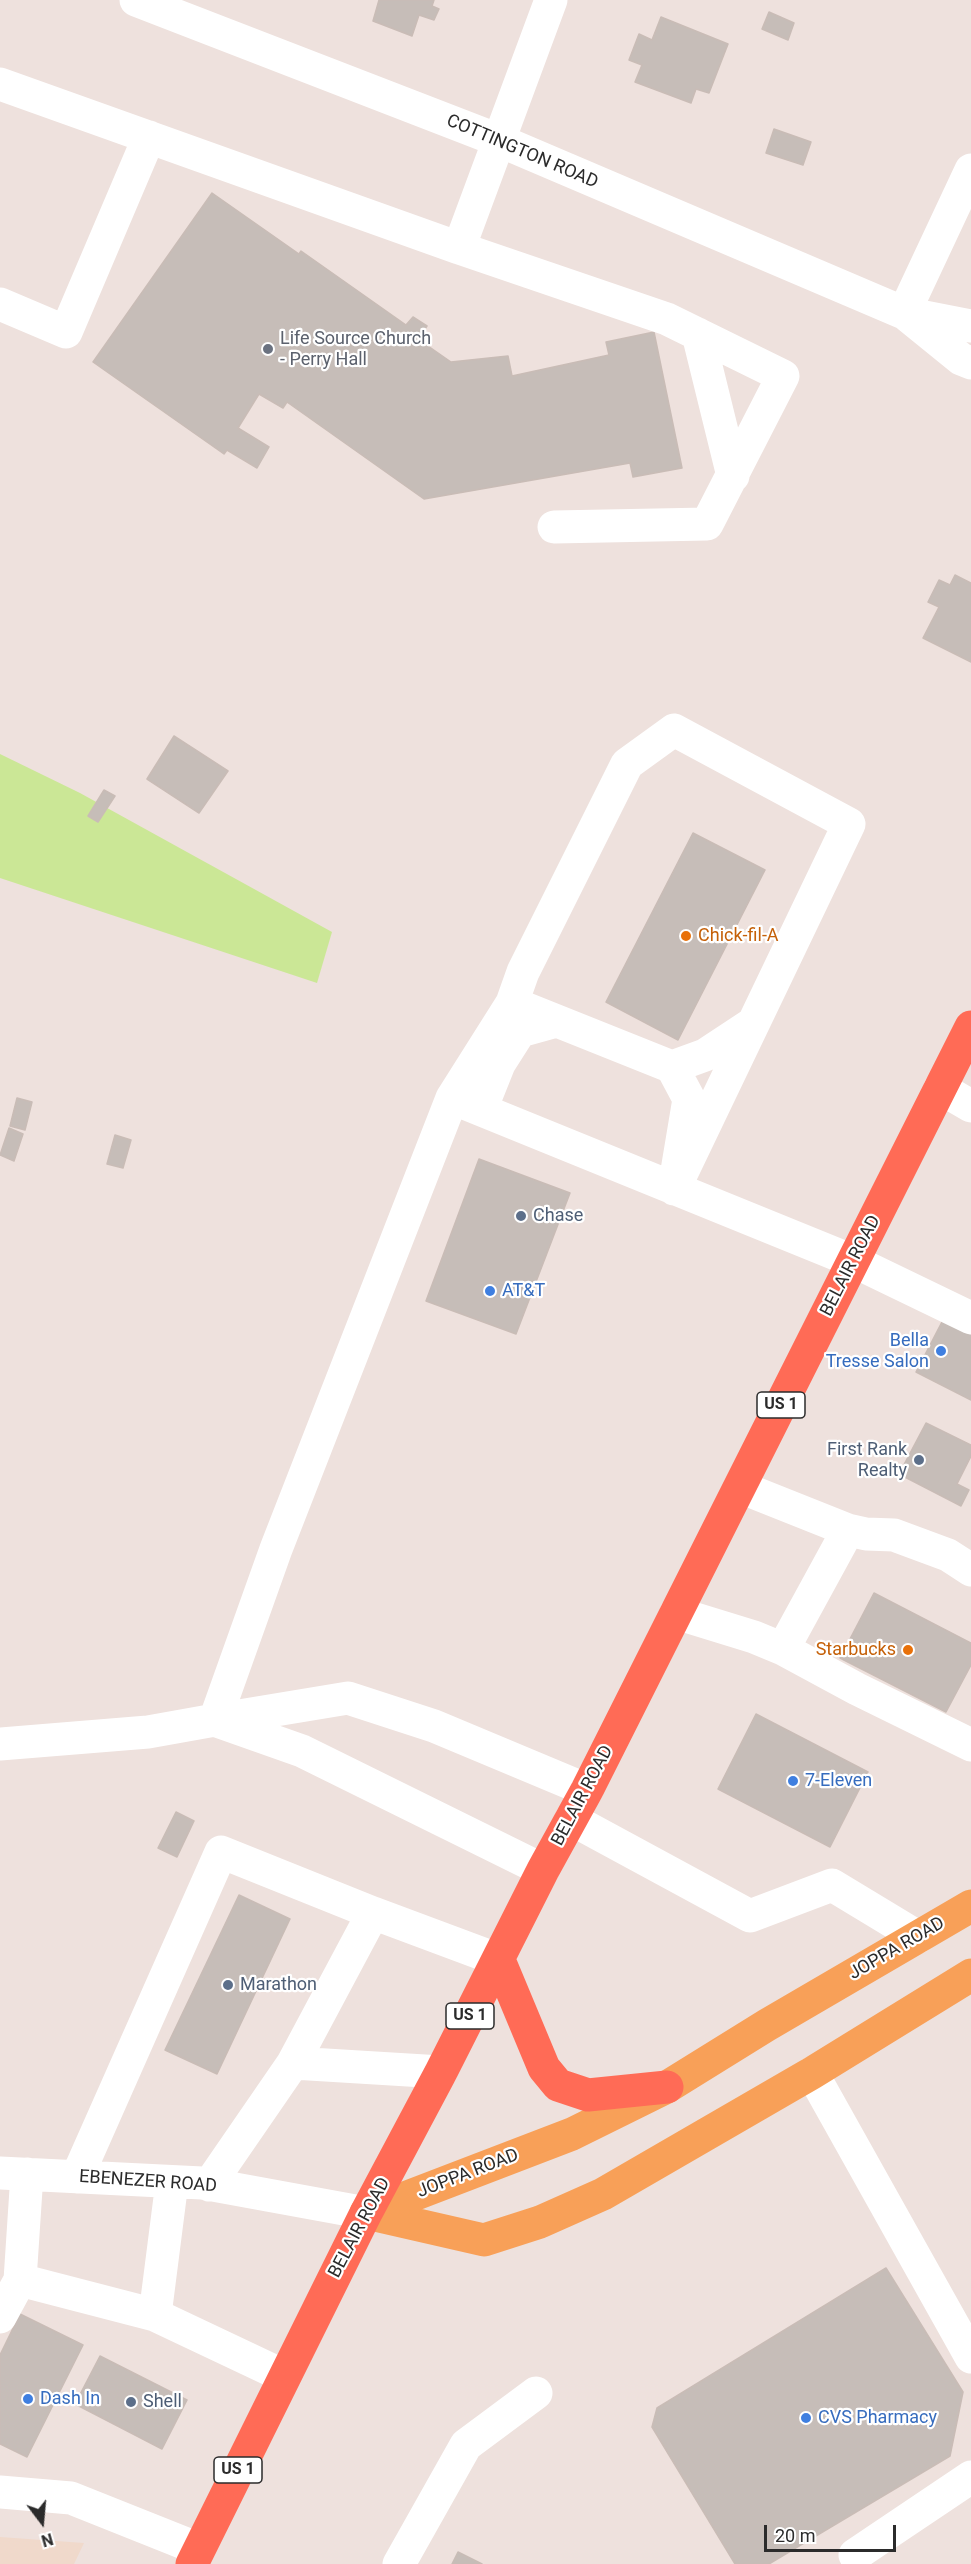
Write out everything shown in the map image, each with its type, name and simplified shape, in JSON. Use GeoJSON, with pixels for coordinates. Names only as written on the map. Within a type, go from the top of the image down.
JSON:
{"type":"FeatureCollection","features":[{"type":"Feature","properties":{"kind":"highway","name":"BELAIR ROAD"},"geometry":{"type":"LineString","coordinates":[[195,2557],[366,2213],[500,1960],[543,1870],[587,1790],[971,1027]]}},
{"type":"Feature","properties":{"kind":"highway"},"geometry":{"type":"LineString","coordinates":[[500,1960],[544,2068],[558,2085],[588,2095],[667,2087]]}},
{"type":"Feature","properties":{"kind":"main road","name":"JOPPA ROAD"},"geometry":{"type":"LineString","coordinates":[[366,2213],[572,2134],[667,2087],[767,2025],[971,1906]]}},
{"type":"Feature","properties":{"kind":"main road","name":"JOPPA ROAD"},"geometry":{"type":"LineString","coordinates":[[366,2213],[484,2240],[540,2222],[603,2194],[812,2073],[971,1975]]}},
{"type":"Feature","properties":{"kind":"street","name":"COTTINGTON ROAD"},"geometry":{"type":"LineString","coordinates":[[136,0],[498,140],[904,313],[971,326]]}},
{"type":"Feature","properties":{"kind":"street"},"geometry":{"type":"LineString","coordinates":[[459,248],[550,0]]}},
{"type":"Feature","properties":{"kind":"street"},"geometry":{"type":"LineString","coordinates":[[0,84],[459,248],[668,319],[783,376],[707,524],[554,527]]}},
{"type":"Feature","properties":{"kind":"street"},"geometry":{"type":"LineString","coordinates":[[0,304],[66,332],[149,137]]}},
{"type":"Feature","properties":{"kind":"street"},"geometry":{"type":"LineString","coordinates":[[904,313],[967,187]]}},
{"type":"Feature","properties":{"kind":"street","name":"COTTINGTON ROAD"},"geometry":{"type":"LineString","coordinates":[[904,313],[961,358],[971,363]]}},
{"type":"Feature","properties":{"kind":"street"},"geometry":{"type":"LineString","coordinates":[[698,334],[732,476]]}},
{"type":"Feature","properties":{"kind":"street"},"geometry":{"type":"LineString","coordinates":[[215,1720],[276,1549],[466,1104],[512,1003],[523,972],[627,764],[674,730],[849,824],[674,1189]]}},
{"type":"Feature","properties":{"kind":"street"},"geometry":{"type":"LineString","coordinates":[[512,1003],[672,1068],[689,1099],[674,1189]]}},
{"type":"Feature","properties":{"kind":"street"},"geometry":{"type":"LineString","coordinates":[[466,1104],[499,1064],[520,1031],[556,1021]]}},
{"type":"Feature","properties":{"kind":"street"},"geometry":{"type":"LineString","coordinates":[[672,1068],[705,1055],[753,1023]]}},
{"type":"Feature","properties":{"kind":"street"},"geometry":{"type":"LineString","coordinates":[[940,1088],[971,1106]]}},
{"type":"Feature","properties":{"kind":"street"},"geometry":{"type":"LineString","coordinates":[[466,1104],[853,1261],[971,1318]]}},
{"type":"Feature","properties":{"kind":"street"},"geometry":{"type":"LineString","coordinates":[[740,1486],[848,1530],[866,1534],[894,1535],[948,1555],[971,1570]]}},
{"type":"Feature","properties":{"kind":"street"},"geometry":{"type":"LineString","coordinates":[[783,1649],[848,1530]]}},
{"type":"Feature","properties":{"kind":"street"},"geometry":{"type":"LineString","coordinates":[[676,1613],[754,1637],[783,1649],[857,1689],[971,1745]]}},
{"type":"Feature","properties":{"kind":"street"},"geometry":{"type":"LineString","coordinates":[[0,1744],[148,1732],[348,1698],[434,1725],[587,1790]]}},
{"type":"Feature","properties":{"kind":"street"},"geometry":{"type":"LineString","coordinates":[[215,1720],[302,1751],[543,1870]]}},
{"type":"Feature","properties":{"kind":"street"},"geometry":{"type":"LineString","coordinates":[[571,1819],[750,1916],[832,1885],[918,1937]]}},
{"type":"Feature","properties":{"kind":"street"},"geometry":{"type":"LineString","coordinates":[[77,2177],[221,1852],[373,1913],[500,1960]]}},
{"type":"Feature","properties":{"kind":"street"},"geometry":{"type":"LineString","coordinates":[[209,2185],[293,2063],[373,1913]]}},
{"type":"Feature","properties":{"kind":"street"},"geometry":{"type":"LineString","coordinates":[[293,2063],[441,2072]]}},
{"type":"Feature","properties":{"kind":"street"},"geometry":{"type":"LineString","coordinates":[[812,2073],[971,2357]]}},
{"type":"Feature","properties":{"kind":"street"},"geometry":{"type":"LineString","coordinates":[[0,2317],[20,2280],[14,2174]]}},
{"type":"Feature","properties":{"kind":"street","name":"EBENEZER ROAD"},"geometry":{"type":"LineString","coordinates":[[14,2174],[209,2185],[366,2213]]}},
{"type":"Feature","properties":{"kind":"street"},"geometry":{"type":"LineString","coordinates":[[155,2315],[172,2182]]}},
{"type":"Feature","properties":{"kind":"street"},"geometry":{"type":"LineString","coordinates":[[20,2280],[155,2315],[284,2376]]}},
{"type":"Feature","properties":{"kind":"street"},"geometry":{"type":"LineString","coordinates":[[399,2564],[466,2445],[536,2393]]}},
{"type":"Feature","properties":{"kind":"street"},"geometry":{"type":"LineString","coordinates":[[852,2561],[971,2477]]}},
{"type":"Feature","properties":{"kind":"street"},"geometry":{"type":"LineString","coordinates":[[0,2492],[71,2498],[195,2557]]}},
{"type":"Feature","properties":{"kind":"shaded area"},"geometry":{"type":"Polygon","coordinates":[[[0,2537],[84,2543],[74,2564],[0,2564],[0,2537]]]}},
{"type":"Feature","properties":{"kind":"green space"},"geometry":{"type":"Polygon","coordinates":[[[0,754],[80,793],[332,932],[317,983],[0,878],[0,754]]]}},
{"type":"Feature","properties":{"kind":"building"},"geometry":{"type":"Polygon","coordinates":[[[379,0],[434,0],[432,6],[439,9],[434,20],[419,15],[412,36],[373,21],[379,0]]]}},
{"type":"Feature","properties":{"kind":"building"},"geometry":{"type":"Polygon","coordinates":[[[769,12],[794,23],[788,40],[762,29],[769,12]]]}},
{"type":"Feature","properties":{"kind":"building"},"geometry":{"type":"Polygon","coordinates":[[[661,17],[728,44],[709,93],[696,89],[691,103],[635,82],[642,65],[629,60],[639,34],[652,40],[661,17]]]}},
{"type":"Feature","properties":{"kind":"building"},"geometry":{"type":"Polygon","coordinates":[[[774,129],[811,142],[803,165],[766,153],[774,129]]]}},
{"type":"Feature","properties":{"kind":"building","name":"Life Source Church - Perry Hall"},"geometry":{"type":"Polygon","coordinates":[[[212,193],[299,254],[301,251],[406,325],[413,317],[427,326],[418,339],[451,362],[508,356],[512,376],[609,355],[606,342],[654,332],[682,468],[633,477],[630,463],[424,499],[287,402],[283,408],[259,394],[238,428],[269,447],[257,468],[227,450],[224,454],[93,362],[212,193]]]}},
{"type":"Feature","properties":{"kind":"building"},"geometry":{"type":"Polygon","coordinates":[[[955,575],[971,583],[971,662],[923,638],[939,607],[928,602],[939,580],[950,585],[955,575]]]}},
{"type":"Feature","properties":{"kind":"building"},"geometry":{"type":"Polygon","coordinates":[[[174,736],[228,771],[199,813],[147,779],[174,736]]]}},
{"type":"Feature","properties":{"kind":"building"},"geometry":{"type":"Polygon","coordinates":[[[104,790],[115,796],[98,822],[88,816],[104,790]]]}},
{"type":"Feature","properties":{"kind":"building","name":"Chick-fil-A"},"geometry":{"type":"Polygon","coordinates":[[[693,833],[765,870],[678,1040],[606,1002],[693,833]]]}},
{"type":"Feature","properties":{"kind":"building"},"geometry":{"type":"Polygon","coordinates":[[[17,1098],[32,1102],[25,1130],[10,1126],[17,1098]]]}},
{"type":"Feature","properties":{"kind":"building"},"geometry":{"type":"Polygon","coordinates":[[[9,1128],[23,1134],[14,1161],[0,1155],[9,1128]]]}},
{"type":"Feature","properties":{"kind":"building"},"geometry":{"type":"Polygon","coordinates":[[[115,1135],[131,1140],[123,1168],[107,1164],[115,1135]]]}},
{"type":"Feature","properties":{"kind":"building"},"geometry":{"type":"Polygon","coordinates":[[[479,1159],[570,1193],[516,1334],[426,1301],[479,1159]]]}},
{"type":"Feature","properties":{"kind":"building"},"geometry":{"type":"Polygon","coordinates":[[[944,1318],[971,1332],[971,1400],[916,1372],[944,1318]]]}},
{"type":"Feature","properties":{"kind":"building"},"geometry":{"type":"Polygon","coordinates":[[[926,1423],[971,1445],[971,1456],[957,1484],[969,1490],[961,1506],[899,1474],[926,1423]]]}},
{"type":"Feature","properties":{"kind":"building","name":"Starbucks"},"geometry":{"type":"Polygon","coordinates":[[[874,1593],[971,1643],[971,1665],[946,1712],[840,1658],[874,1593]]]}},
{"type":"Feature","properties":{"kind":"building","name":"7-Eleven"},"geometry":{"type":"Polygon","coordinates":[[[756,1714],[868,1772],[830,1847],[718,1789],[756,1714]]]}},
{"type":"Feature","properties":{"kind":"building"},"geometry":{"type":"Polygon","coordinates":[[[176,1812],[194,1821],[177,1857],[158,1848],[176,1812]]]}},
{"type":"Feature","properties":{"kind":"building","name":"Marathon"},"geometry":{"type":"Polygon","coordinates":[[[239,1895],[290,1919],[217,2074],[165,2050],[239,1895]]]}},
{"type":"Feature","properties":{"kind":"building","name":"CVS Pharmacy"},"geometry":{"type":"Polygon","coordinates":[[[886,2268],[963,2392],[950,2456],[769,2564],[735,2564],[652,2427],[657,2408],[886,2268]]]}},
{"type":"Feature","properties":{"kind":"building","name":"Dash In"},"geometry":{"type":"Polygon","coordinates":[[[20,2314],[83,2345],[27,2457],[0,2444],[0,2355],[20,2314]]]}},
{"type":"Feature","properties":{"kind":"building","name":"Shell"},"geometry":{"type":"Polygon","coordinates":[[[100,2356],[187,2400],[162,2449],[75,2404],[100,2356]]]}},
{"type":"Feature","properties":{"kind":"building"},"geometry":{"type":"Polygon","coordinates":[[[458,2552],[482,2564],[452,2564],[458,2552]]]}},
{"type":"Feature","properties":{"kind":"place","name":"Life Source Church - Perry Hall"},"geometry":{"type":"Point","coordinates":[268,349]}},
{"type":"Feature","properties":{"kind":"place","name":"Chick-fil-A"},"geometry":{"type":"Point","coordinates":[686,936]}},
{"type":"Feature","properties":{"kind":"place","name":"Chase"},"geometry":{"type":"Point","coordinates":[521,1216]}},
{"type":"Feature","properties":{"kind":"place","name":"AT&T"},"geometry":{"type":"Point","coordinates":[490,1291]}},
{"type":"Feature","properties":{"kind":"place","name":"Bella Tresse Salon"},"geometry":{"type":"Point","coordinates":[941,1351]}},
{"type":"Feature","properties":{"kind":"place","name":"First Rank Realty"},"geometry":{"type":"Point","coordinates":[919,1460]}},
{"type":"Feature","properties":{"kind":"place","name":"Starbucks"},"geometry":{"type":"Point","coordinates":[908,1650]}},
{"type":"Feature","properties":{"kind":"place","name":"7-Eleven"},"geometry":{"type":"Point","coordinates":[793,1781]}},
{"type":"Feature","properties":{"kind":"place","name":"Marathon"},"geometry":{"type":"Point","coordinates":[228,1985]}},
{"type":"Feature","properties":{"kind":"place","name":"Dash In"},"geometry":{"type":"Point","coordinates":[28,2399]}},
{"type":"Feature","properties":{"kind":"place","name":"Shell"},"geometry":{"type":"Point","coordinates":[131,2402]}},
{"type":"Feature","properties":{"kind":"place","name":"CVS Pharmacy"},"geometry":{"type":"Point","coordinates":[806,2418]}}]}
